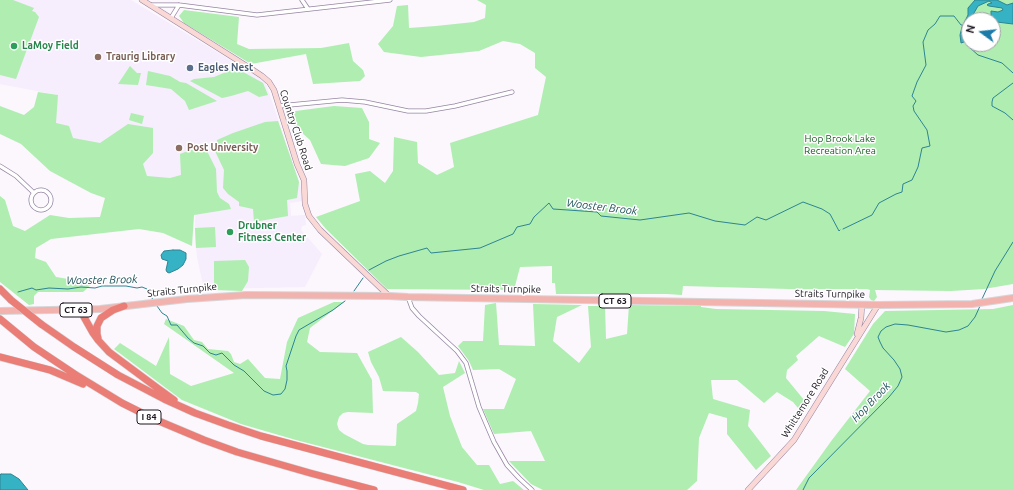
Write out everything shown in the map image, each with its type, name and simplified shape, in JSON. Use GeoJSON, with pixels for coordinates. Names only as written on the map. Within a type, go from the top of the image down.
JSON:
{"type":"FeatureCollection","features":[{"type":"Feature","properties":{"kind":"highway","name":"I 84"},"geometry":{"type":"LineString","coordinates":[[0,290],[41,324],[88,357],[169,401],[212,419],[244,430],[463,490]]}},
{"type":"Feature","properties":{"kind":"highway"},"geometry":{"type":"LineString","coordinates":[[104,347],[97,334],[98,322],[103,316],[124,306]]}},
{"type":"Feature","properties":{"kind":"highway"},"geometry":{"type":"LineString","coordinates":[[82,310],[93,333],[115,358],[182,404],[212,419]]}},
{"type":"Feature","properties":{"kind":"highway","name":"I 84"},"geometry":{"type":"LineString","coordinates":[[0,319],[47,356],[76,376],[138,411],[181,431],[226,448],[374,490]]}},
{"type":"Feature","properties":{"kind":"highway"},"geometry":{"type":"LineString","coordinates":[[0,357],[57,373],[138,411]]}},
{"type":"Feature","properties":{"kind":"main road","name":"Straits Turnpike"},"geometry":{"type":"LineString","coordinates":[[0,311],[82,310],[238,295],[389,296],[408,298],[878,305],[972,304],[1013,298]]}},
{"type":"Feature","properties":{"kind":"street","name":"Country Club Road"},"geometry":{"type":"LineString","coordinates":[[142,0],[262,76],[269,82],[279,106],[297,164],[304,180],[305,204],[313,223],[389,296]]}},
{"type":"Feature","properties":{"kind":"street"},"geometry":{"type":"LineString","coordinates":[[302,0],[308,9]]}},
{"type":"Feature","properties":{"kind":"street"},"geometry":{"type":"LineString","coordinates":[[150,5],[179,5],[257,15],[388,0]]}},
{"type":"Feature","properties":{"kind":"street"},"geometry":{"type":"LineString","coordinates":[[171,18],[179,5]]}},
{"type":"Feature","properties":{"kind":"street"},"geometry":{"type":"LineString","coordinates":[[279,106],[342,100],[365,102],[408,111],[426,111],[455,106],[512,92]]}},
{"type":"Feature","properties":{"kind":"street"},"geometry":{"type":"LineString","coordinates":[[0,166],[16,176],[34,193]]}},
{"type":"Feature","properties":{"kind":"street"},"geometry":{"type":"LineString","coordinates":[[39,190],[46,191],[50,196],[49,205],[44,209],[37,209],[34,207],[31,202],[32,195],[34,193],[39,190]]}},
{"type":"Feature","properties":{"kind":"street"},"geometry":{"type":"LineString","coordinates":[[408,298],[412,308],[419,316],[457,351],[466,363],[479,407],[494,442],[507,465],[532,490]]}},
{"type":"Feature","properties":{"kind":"street","name":"Whittemore Road"},"geometry":{"type":"LineString","coordinates":[[856,339],[861,318],[862,304]]}},
{"type":"Feature","properties":{"kind":"street","name":"Whittemore Road"},"geometry":{"type":"LineString","coordinates":[[748,490],[794,440],[878,305]]}},
{"type":"Feature","properties":{"kind":"shaded area","name":"Post University"},"geometry":{"type":"Polygon","coordinates":[[[0,0],[131,0],[265,81],[300,184],[302,201],[290,203],[291,216],[305,215],[306,225],[302,226],[301,230],[322,254],[305,287],[204,289],[197,257],[195,238],[197,202],[51,138],[58,95],[0,84],[0,0]]]}},
{"type":"Feature","properties":{"kind":"green space","name":"LaMoy Field"},"geometry":{"type":"Polygon","coordinates":[[[0,0],[13,0],[34,8],[32,11],[39,17],[16,79],[0,75],[0,0]]]}},
{"type":"Feature","properties":{"kind":"green space","name":"Hop Brook Lake Recreation Area"},"geometry":{"type":"Polygon","coordinates":[[[477,0],[1013,0],[1013,284],[984,289],[951,291],[875,290],[877,297],[874,301],[869,297],[870,290],[867,289],[789,289],[683,286],[682,295],[556,294],[555,283],[552,283],[552,266],[520,267],[514,290],[387,289],[326,229],[316,217],[360,201],[355,174],[370,171],[385,183],[393,171],[394,137],[417,142],[418,163],[437,175],[454,167],[450,143],[538,115],[546,77],[535,68],[535,53],[520,44],[503,41],[479,51],[421,57],[384,52],[378,44],[393,26],[397,6],[408,5],[409,28],[474,22],[485,18],[486,5],[477,0]]]}},
{"type":"Feature","properties":{"kind":"green space"},"geometry":{"type":"Polygon","coordinates":[[[184,10],[239,17],[237,44],[249,49],[321,48],[349,43],[353,61],[363,70],[365,76],[360,81],[313,84],[306,54],[251,64],[184,23],[179,16],[184,10]]]}},
{"type":"Feature","properties":{"kind":"green space"},"geometry":{"type":"Polygon","coordinates":[[[130,66],[137,73],[141,73],[138,85],[118,84],[130,66]]]}},
{"type":"Feature","properties":{"kind":"green space"},"geometry":{"type":"Polygon","coordinates":[[[236,68],[263,83],[268,95],[259,97],[248,91],[222,98],[190,81],[194,79],[214,77],[236,68]]]}},
{"type":"Feature","properties":{"kind":"green space"},"geometry":{"type":"Polygon","coordinates":[[[148,71],[170,76],[180,82],[186,83],[217,101],[189,110],[185,101],[171,89],[146,85],[148,71]]]}},
{"type":"Feature","properties":{"kind":"green space"},"geometry":{"type":"Polygon","coordinates":[[[38,92],[58,95],[56,123],[69,126],[73,138],[100,143],[128,124],[153,128],[153,153],[143,164],[147,176],[170,178],[181,175],[180,154],[204,145],[216,169],[217,192],[220,198],[229,204],[231,209],[194,215],[192,246],[163,233],[139,229],[51,239],[36,248],[35,258],[46,262],[56,277],[93,283],[83,292],[38,292],[34,296],[34,304],[29,305],[0,282],[0,196],[5,200],[13,226],[25,231],[50,215],[69,218],[100,217],[105,198],[91,193],[50,171],[21,144],[0,134],[0,106],[24,115],[34,107],[38,92]]]}},
{"type":"Feature","properties":{"kind":"green space"},"geometry":{"type":"Polygon","coordinates":[[[334,106],[362,108],[369,122],[369,139],[380,143],[369,158],[345,166],[321,164],[310,140],[291,123],[288,112],[334,106]]]}},
{"type":"Feature","properties":{"kind":"green space"},"geometry":{"type":"Polygon","coordinates":[[[131,113],[144,116],[142,124],[129,120],[131,113]]]}},
{"type":"Feature","properties":{"kind":"green space"},"geometry":{"type":"Polygon","coordinates":[[[278,121],[299,182],[297,198],[287,200],[288,216],[254,222],[253,209],[239,206],[239,202],[228,194],[223,188],[224,170],[215,151],[217,140],[265,122],[278,121]]]}},
{"type":"Feature","properties":{"kind":"green space"},"geometry":{"type":"Polygon","coordinates":[[[215,227],[216,247],[196,248],[195,228],[215,227]]]}},
{"type":"Feature","properties":{"kind":"green space"},"geometry":{"type":"Polygon","coordinates":[[[245,260],[249,267],[248,281],[242,291],[214,290],[214,261],[245,260]]]}},
{"type":"Feature","properties":{"kind":"green space"},"geometry":{"type":"Polygon","coordinates":[[[334,302],[344,302],[310,328],[307,342],[320,352],[357,353],[372,380],[373,413],[343,413],[339,417],[337,424],[339,430],[363,444],[396,445],[397,424],[416,411],[419,394],[416,392],[383,391],[379,377],[371,362],[368,352],[401,337],[418,352],[439,375],[455,373],[459,361],[465,373],[443,387],[450,416],[462,447],[477,465],[489,465],[500,484],[513,481],[524,490],[484,490],[241,424],[182,400],[114,349],[120,343],[156,366],[169,337],[170,374],[191,386],[234,373],[164,324],[166,319],[184,326],[194,340],[202,342],[208,349],[228,351],[234,362],[240,364],[248,359],[265,378],[280,379],[287,342],[298,318],[334,302]]]}},
{"type":"Feature","properties":{"kind":"green space"},"geometry":{"type":"Polygon","coordinates":[[[496,303],[499,345],[535,346],[533,304],[582,305],[557,317],[553,341],[579,363],[591,347],[588,306],[605,306],[606,339],[627,334],[629,305],[701,306],[716,309],[824,311],[855,314],[854,334],[845,347],[819,336],[796,356],[798,360],[787,370],[786,378],[809,406],[803,414],[793,402],[777,392],[764,403],[737,380],[711,380],[713,399],[750,410],[748,426],[771,456],[756,470],[727,434],[727,418],[709,413],[699,438],[697,481],[687,490],[543,490],[531,484],[509,461],[545,461],[531,431],[494,434],[483,409],[504,409],[516,379],[499,369],[473,370],[469,361],[458,346],[463,341],[483,341],[485,305],[496,303]]]}},
{"type":"Feature","properties":{"kind":"green space"},"geometry":{"type":"Polygon","coordinates":[[[1013,305],[1013,490],[796,490],[870,391],[845,369],[873,324],[885,311],[993,309],[1013,305]]]}},
{"type":"Feature","properties":{"kind":"water"},"geometry":{"type":"Polygon","coordinates":[[[975,0],[997,0],[1007,5],[1013,3],[1013,24],[1001,22],[1001,12],[998,12],[1003,10],[1002,8],[987,5],[992,3],[989,1],[978,6],[975,12],[968,12],[968,8],[975,0]]]}},
{"type":"Feature","properties":{"kind":"water"},"geometry":{"type":"Polygon","coordinates":[[[180,250],[186,253],[186,259],[183,265],[169,273],[166,270],[168,261],[162,259],[161,255],[164,251],[180,250]]]}},
{"type":"Feature","properties":{"kind":"water"},"geometry":{"type":"Polygon","coordinates":[[[1,474],[11,474],[19,479],[28,490],[0,490],[1,474]]]}},
{"type":"Feature","properties":{"kind":"waterway","name":"Wooster Brook"},"geometry":{"type":"LineString","coordinates":[[843,229],[872,215],[879,203],[902,192],[903,184],[912,180],[918,167],[922,148],[930,146],[927,130],[914,111],[913,106],[916,101],[912,96],[917,82],[926,65],[923,42],[928,30],[935,24],[940,16],[954,16],[961,25]]}},
{"type":"Feature","properties":{"kind":"waterway","name":"Hop Brook"},"geometry":{"type":"LineString","coordinates":[[975,52],[978,55],[1002,63],[1013,73]]}},
{"type":"Feature","properties":{"kind":"waterway","name":"Hop Brook"},"geometry":{"type":"LineString","coordinates":[[1013,83],[993,98],[992,102],[992,106],[1005,113],[1013,120]]}},
{"type":"Feature","properties":{"kind":"waterway","name":"Wooster Brook"},"geometry":{"type":"LineString","coordinates":[[369,270],[399,256],[427,248],[431,253],[480,248],[513,234],[517,227],[530,224],[534,217],[549,203],[553,209],[597,212],[601,216],[640,220],[689,213],[715,221],[745,225],[757,217],[766,220],[803,202],[822,209],[830,214],[839,231],[840,230]]}},
{"type":"Feature","properties":{"kind":"waterway","name":"Hop Brook"},"geometry":{"type":"LineString","coordinates":[[982,299],[995,271],[1013,242]]}},
{"type":"Feature","properties":{"kind":"waterway","name":"Wooster Brook"},"geometry":{"type":"LineString","coordinates":[[354,291],[363,278]]}},
{"type":"Feature","properties":{"kind":"waterway","name":"Wooster Brook"},"geometry":{"type":"LineString","coordinates":[[18,292],[32,288],[36,290],[49,288],[68,289],[81,287],[95,288],[102,286],[126,286],[137,288],[142,287],[147,289],[153,300]]}},
{"type":"Feature","properties":{"kind":"waterway","name":"Wooster Brook"},"geometry":{"type":"LineString","coordinates":[[157,306],[162,313],[167,316],[171,325],[177,325],[194,343],[203,346],[210,353],[216,355],[222,353],[234,365],[244,371],[264,391],[273,395],[281,394],[285,389],[287,380],[286,366],[299,330],[333,310],[345,301]]}},
{"type":"Feature","properties":{"kind":"waterway","name":"Hop Brook"},"geometry":{"type":"LineString","coordinates":[[803,490],[809,478],[898,386],[902,377],[900,369],[883,348],[878,337],[881,331],[886,327],[895,324],[946,332],[959,330],[968,326],[975,317],[980,306]]}},
{"type":"Feature","properties":{"kind":"place","name":"LaMoy Field"},"geometry":{"type":"Point","coordinates":[14,46]}},
{"type":"Feature","properties":{"kind":"place","name":"Traurig Library"},"geometry":{"type":"Point","coordinates":[98,57]}},
{"type":"Feature","properties":{"kind":"place","name":"Eagles Nest"},"geometry":{"type":"Point","coordinates":[190,68]}},
{"type":"Feature","properties":{"kind":"place","name":"Post University"},"geometry":{"type":"Point","coordinates":[179,148]}},
{"type":"Feature","properties":{"kind":"place","name":"Drubner Fitness Center"},"geometry":{"type":"Point","coordinates":[230,232]}}]}
